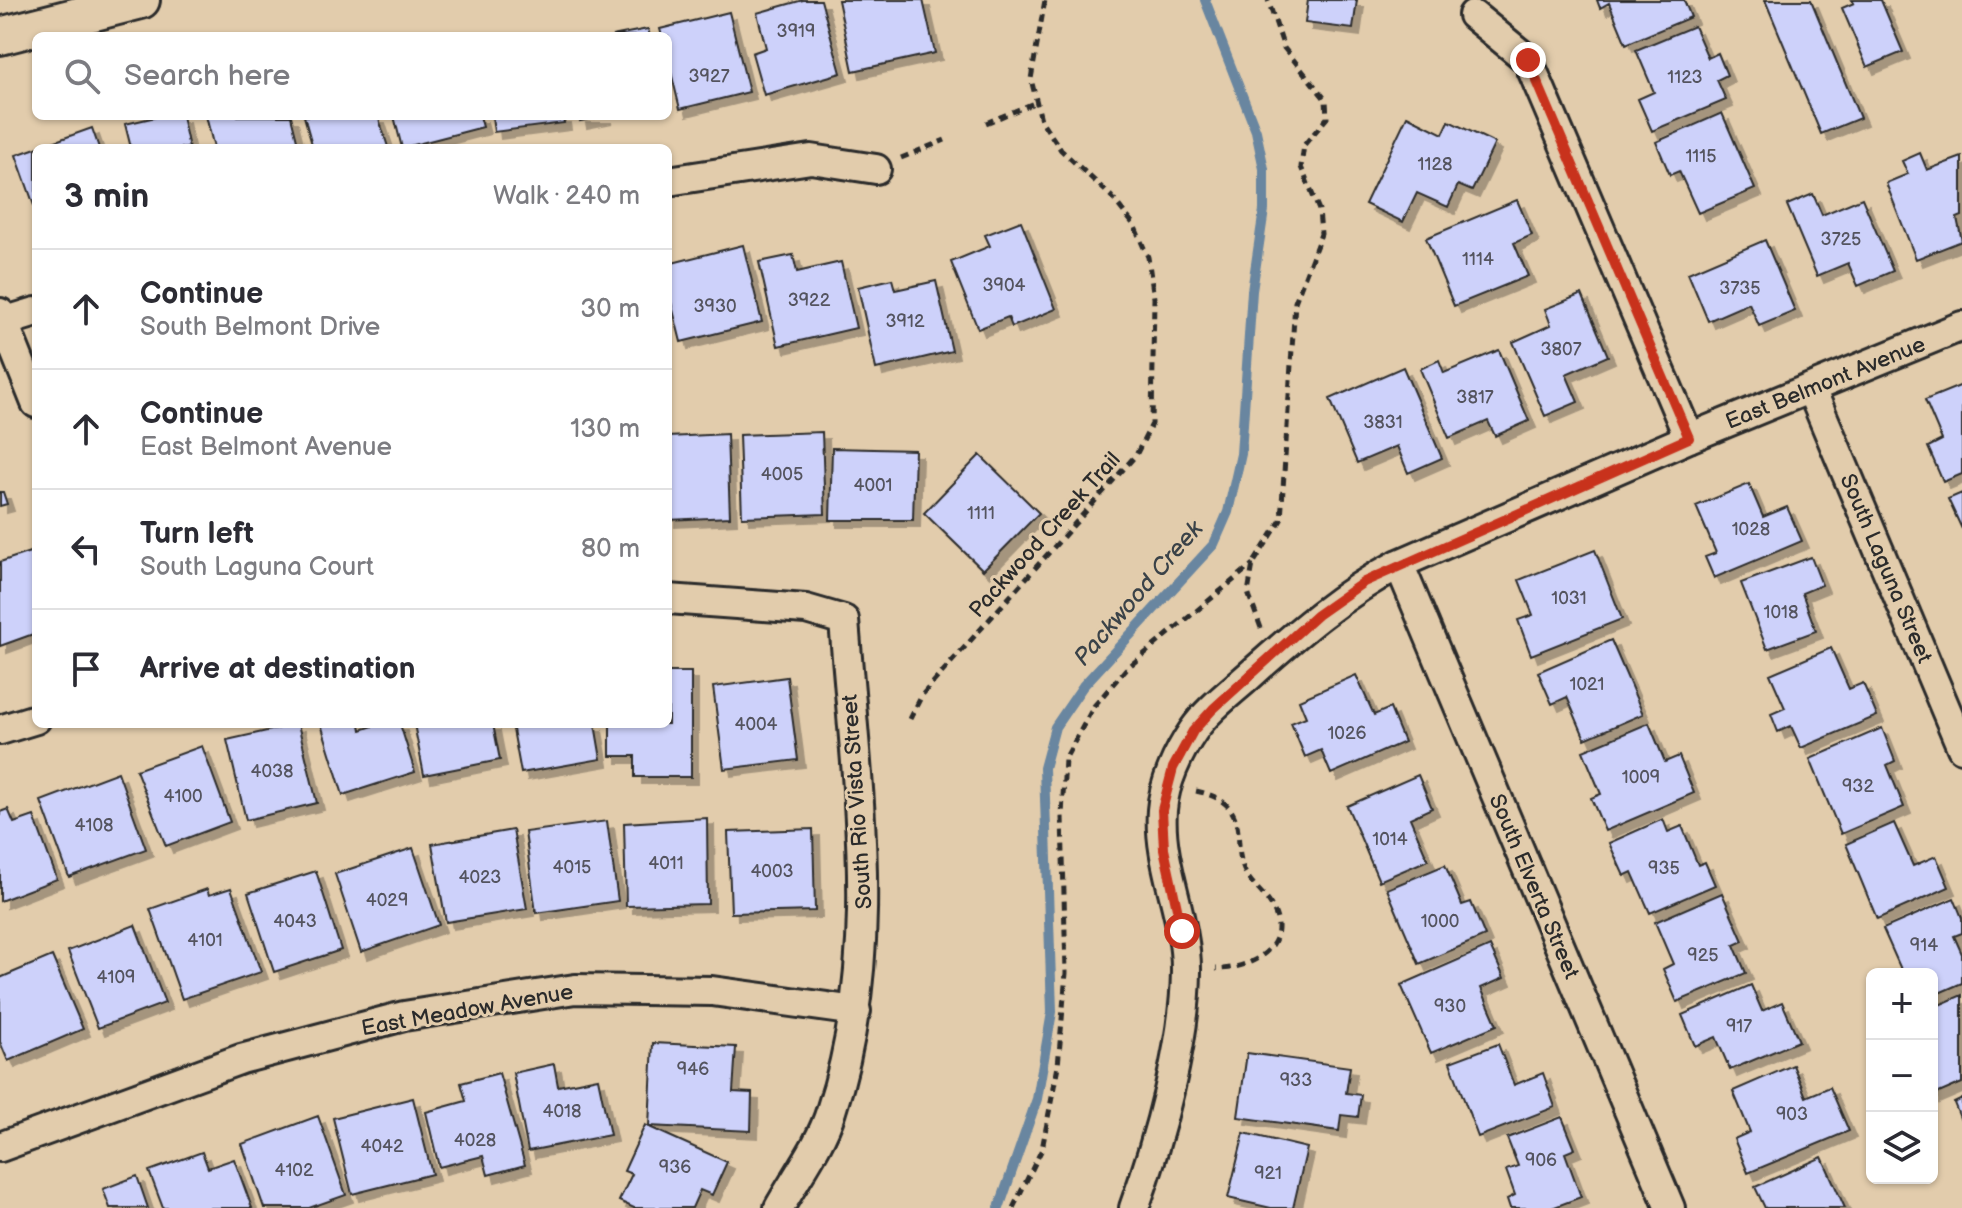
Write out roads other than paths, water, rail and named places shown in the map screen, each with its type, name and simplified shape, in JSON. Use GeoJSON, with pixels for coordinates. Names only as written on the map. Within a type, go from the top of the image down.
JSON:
{"type":"FeatureCollection","features":[{"type":"Feature","properties":{"kind":"street"},"geometry":{"type":"LineString","coordinates":[[0,36],[141,0]]}},
{"type":"Feature","properties":{"kind":"street"},"geometry":{"type":"LineString","coordinates":[[1473,15],[1528,60],[1689,438]]}},
{"type":"Feature","properties":{"kind":"street"},"geometry":{"type":"LineString","coordinates":[[672,180],[811,159],[876,169]]}},
{"type":"Feature","properties":{"kind":"street"},"geometry":{"type":"LineString","coordinates":[[32,313],[1,320],[32,394]]}},
{"type":"Feature","properties":{"kind":"street","name":"East Belmont Avenue"},"geometry":{"type":"LineString","coordinates":[[1134,1208],[1182,1034],[1186,968],[1164,849],[1162,810],[1170,776],[1193,731],[1317,615],[1364,582],[1689,438],[1962,326]]}},
{"type":"Feature","properties":{"kind":"street","name":"South Laguna Street"},"geometry":{"type":"LineString","coordinates":[[1811,389],[1962,748]]}},
{"type":"Feature","properties":{"kind":"street","name":"South Elverta Street"},"geometry":{"type":"LineString","coordinates":[[1399,564],[1670,1208]]}},
{"type":"Feature","properties":{"kind":"street","name":"South Rio Vista Street"},"geometry":{"type":"LineString","coordinates":[[672,599],[806,609],[844,620],[865,907],[856,1011],[831,1114],[779,1208]]}},
{"type":"Feature","properties":{"kind":"street"},"geometry":{"type":"LineString","coordinates":[[0,730],[32,720]]}},
{"type":"Feature","properties":{"kind":"street","name":"East Meadow Avenue"},"geometry":{"type":"LineString","coordinates":[[0,1147],[241,1059],[404,1016],[575,989],[712,991],[856,1011]]}},
{"type":"Feature","properties":{"kind":"waterway","name":"Packwood Creek"},"geometry":{"type":"LineString","coordinates":[[999,1208],[1037,1099],[1052,1012],[1044,768],[1055,727],[1083,686],[1214,544],[1228,512],[1241,454],[1252,291],[1264,210],[1264,169],[1256,131],[1205,0]]}}]}
